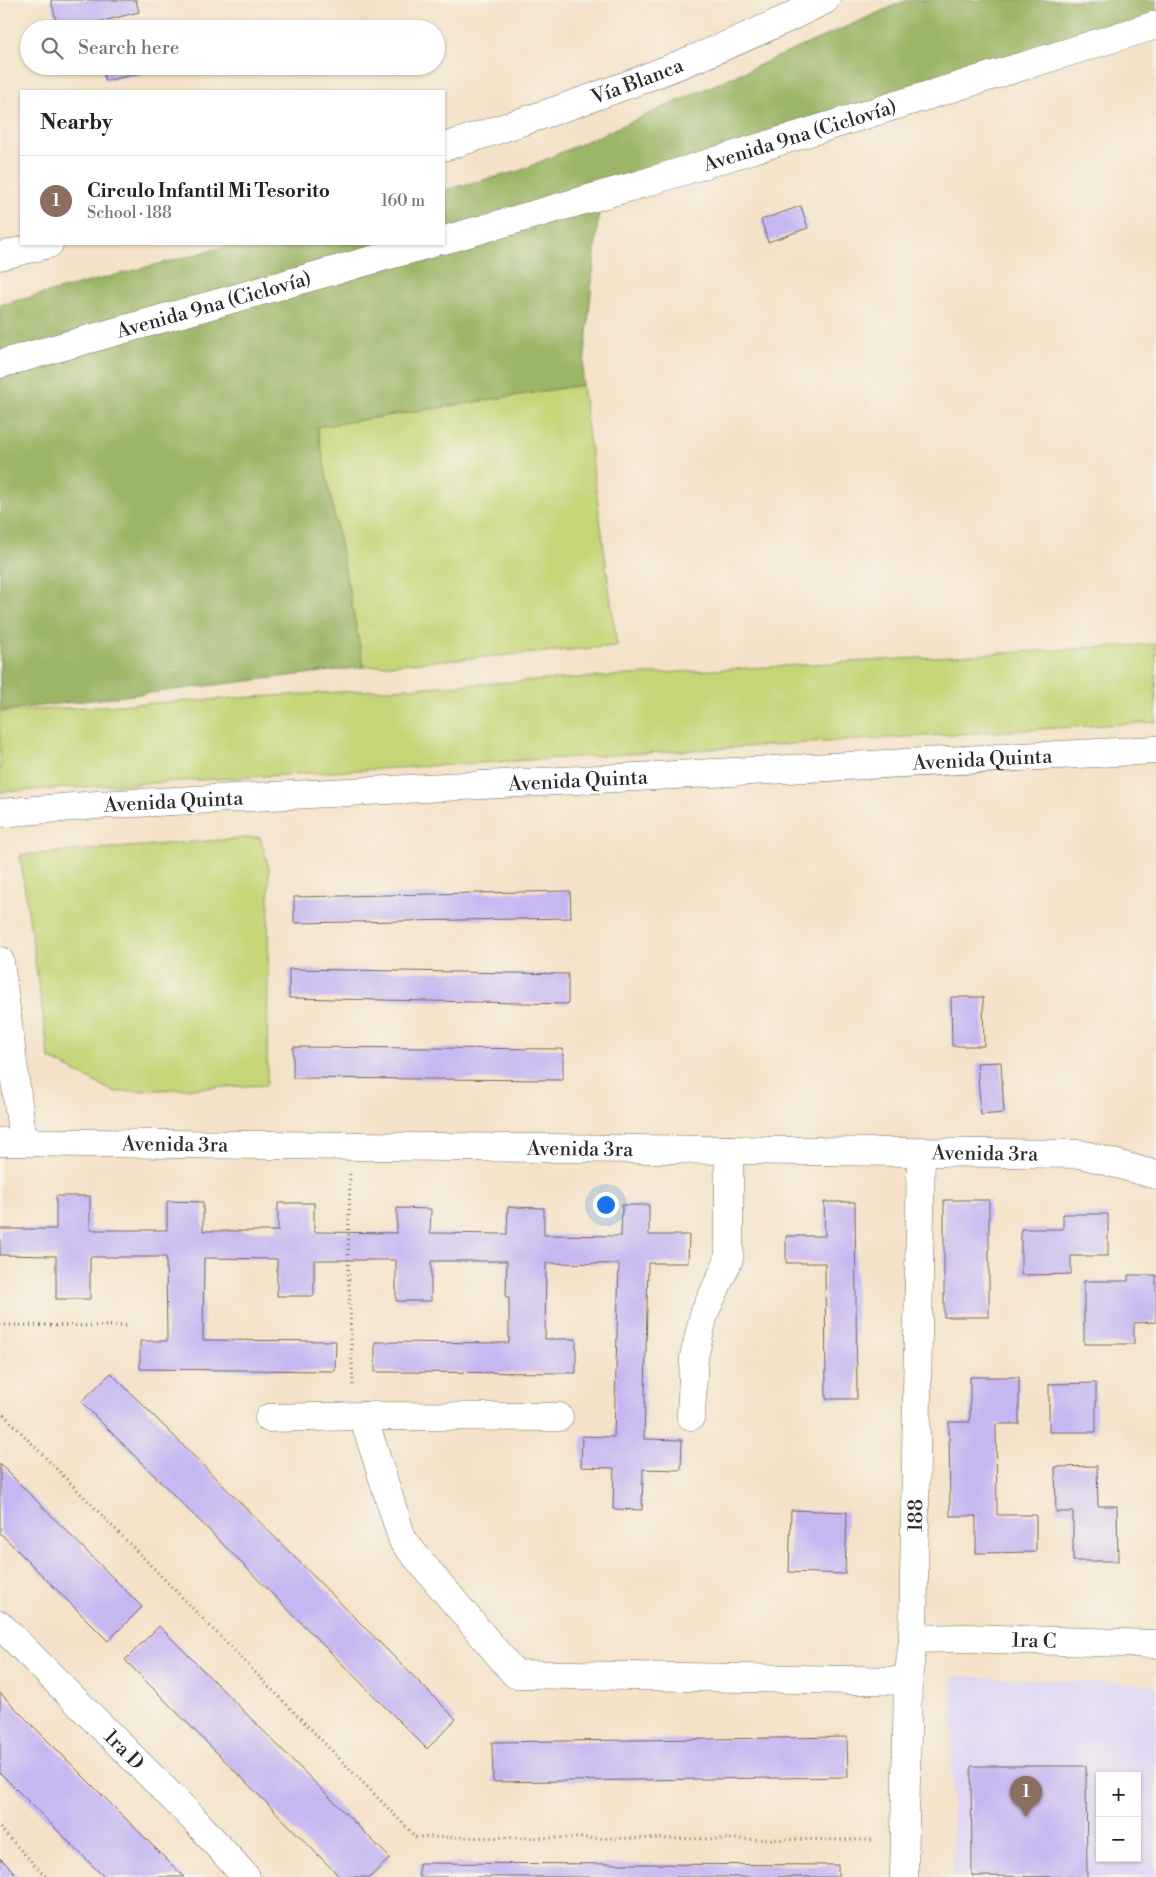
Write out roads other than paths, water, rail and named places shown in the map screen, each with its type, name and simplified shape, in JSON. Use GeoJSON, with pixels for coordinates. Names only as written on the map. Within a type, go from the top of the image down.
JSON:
{"type":"FeatureCollection","features":[{"type":"Feature","properties":{"kind":"main road","name":"Vía Blanca"},"geometry":{"type":"LineString","coordinates":[[445,148],[530,120],[654,75],[784,20],[825,0]]}},
{"type":"Feature","properties":{"kind":"main road","name":"Avenida 9na (Ciclovía)"},"geometry":{"type":"LineString","coordinates":[[445,240],[651,181],[1156,25]]}},
{"type":"Feature","properties":{"kind":"main road"},"geometry":{"type":"LineString","coordinates":[[0,256],[45,245]]}},
{"type":"Feature","properties":{"kind":"main road","name":"Avenida 9na (Ciclovía)"},"geometry":{"type":"LineString","coordinates":[[0,364],[425,245]]}},
{"type":"Feature","properties":{"kind":"main road","name":"Avenida Quinta"},"geometry":{"type":"LineString","coordinates":[[0,813],[96,805],[1156,750]]}},
{"type":"Feature","properties":{"kind":"main road"},"geometry":{"type":"LineString","coordinates":[[0,960],[12,1142]]}},
{"type":"Feature","properties":{"kind":"main road","name":"Avenida 3ra"},"geometry":{"type":"LineString","coordinates":[[12,1142],[1081,1154],[1156,1175]]}},
{"type":"Feature","properties":{"kind":"main road"},"geometry":{"type":"LineString","coordinates":[[691,1416],[694,1357],[704,1314],[729,1259],[729,1150]]}},
{"type":"Feature","properties":{"kind":"main road","name":"188"},"geometry":{"type":"LineString","coordinates":[[904,1877],[908,1681],[913,1639],[921,1151]]}},
{"type":"Feature","properties":{"kind":"main road"},"geometry":{"type":"LineString","coordinates":[[363,1416],[403,1541],[515,1674],[908,1681]]}},
{"type":"Feature","properties":{"kind":"main road"},"geometry":{"type":"LineString","coordinates":[[269,1418],[363,1416],[559,1417]]}},
{"type":"Feature","properties":{"kind":"main road","name":"1ra D"},"geometry":{"type":"LineString","coordinates":[[0,1625],[193,1818],[246,1877]]}},
{"type":"Feature","properties":{"kind":"main road","name":"1ra C"},"geometry":{"type":"LineString","coordinates":[[913,1639],[964,1638],[1156,1644]]}},
{"type":"Feature","properties":{"kind":"place","name":"Circulo Infantil Mi Tesorito"},"geometry":{"type":"Point","coordinates":[1026,1817]}}]}
